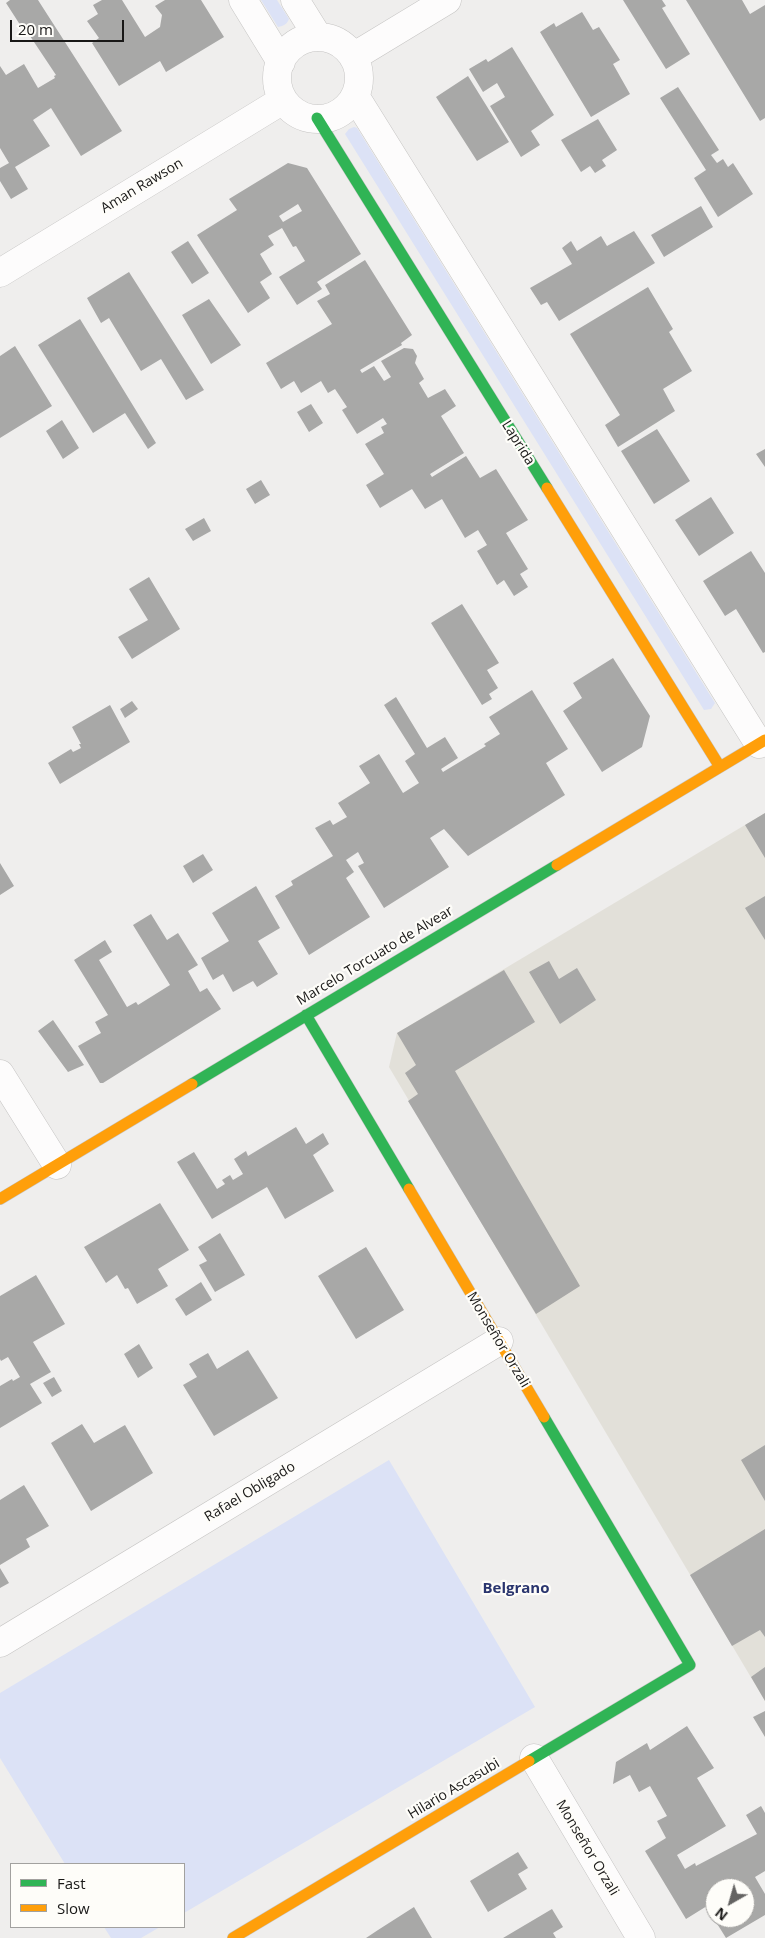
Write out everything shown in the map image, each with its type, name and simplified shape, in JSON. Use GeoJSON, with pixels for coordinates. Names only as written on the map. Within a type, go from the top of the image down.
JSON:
{"type":"FeatureCollection","features":[{"type":"Feature","properties":{"kind":"street"},"geometry":{"type":"LineString","coordinates":[[243,0],[281,62]]}},
{"type":"Feature","properties":{"kind":"street"},"geometry":{"type":"LineString","coordinates":[[295,0],[318,38]]}},
{"type":"Feature","properties":{"kind":"street"},"geometry":{"type":"LineString","coordinates":[[353,57],[447,0]]}},
{"type":"Feature","properties":{"kind":"street"},"geometry":{"type":"LineString","coordinates":[[318,38],[328,38],[340,43],[353,57],[359,73],[355,96],[347,107],[338,114],[326,118],[302,116],[292,109],[283,100],[277,76],[285,54],[294,45],[304,40],[318,38]]}},
{"type":"Feature","properties":{"kind":"street"},"geometry":{"type":"LineString","coordinates":[[355,96],[762,742]]}},
{"type":"Feature","properties":{"kind":"street","name":"Aman Rawson"},"geometry":{"type":"LineString","coordinates":[[0,273],[283,100]]}},
{"type":"Feature","properties":{"kind":"street","name":"Laprida"},"geometry":{"type":"LineString","coordinates":[[317,118],[720,767]]}},
{"type":"Feature","properties":{"kind":"street","name":"Marcelo Torcuato de Alvear"},"geometry":{"type":"LineString","coordinates":[[0,1198],[762,742]]}},
{"type":"Feature","properties":{"kind":"street","name":"Monseñor Orzali"},"geometry":{"type":"LineString","coordinates":[[306,1015],[690,1665]]}},
{"type":"Feature","properties":{"kind":"street"},"geometry":{"type":"LineString","coordinates":[[0,1074],[57,1165]]}},
{"type":"Feature","properties":{"kind":"street","name":"Rafael Obligado"},"geometry":{"type":"LineString","coordinates":[[0,1643],[499,1341]]}},
{"type":"Feature","properties":{"kind":"street","name":"Hilario Ascasubi"},"geometry":{"type":"LineString","coordinates":[[233,1938],[690,1665]]}},
{"type":"Feature","properties":{"kind":"street","name":"Monseñor Orzali"},"geometry":{"type":"LineString","coordinates":[[534,1758],[641,1938]]}},
{"type":"Feature","properties":{"kind":"shaded area"},"geometry":{"type":"Polygon","coordinates":[[[261,0],[277,0],[289,19],[284,25],[278,27],[261,0]]]}},
{"type":"Feature","properties":{"kind":"shaded area"},"geometry":{"type":"Polygon","coordinates":[[[354,127],[357,128],[715,703],[711,709],[704,710],[345,134],[354,127]]]}},
{"type":"Feature","properties":{"kind":"shaded area"},"geometry":{"type":"Polygon","coordinates":[[[765,813],[765,1701],[389,1067],[397,1033],[765,813]]]}},
{"type":"Feature","properties":{"kind":"shaded area"},"geometry":{"type":"Polygon","coordinates":[[[389,1460],[535,1707],[185,1912],[185,1863],[64,1863],[0,1758],[0,1693],[389,1460]]]}},
{"type":"Feature","properties":{"kind":"shaded area"},"geometry":{"type":"Polygon","coordinates":[[[105,1928],[158,1928],[141,1938],[111,1938],[105,1928]]]}},
{"type":"Feature","properties":{"kind":"building"},"geometry":{"type":"Polygon","coordinates":[[[10,0],[38,0],[122,131],[81,156],[51,108],[33,120],[50,146],[15,167],[28,189],[11,199],[0,181],[0,168],[9,163],[0,148],[0,66],[6,75],[24,64],[38,88],[55,78],[54,76],[56,75],[6,3],[10,0]]]}},
{"type":"Feature","properties":{"kind":"building"},"geometry":{"type":"Polygon","coordinates":[[[102,0],[122,0],[145,37],[160,27],[162,15],[155,6],[165,0],[201,0],[224,37],[166,72],[160,61],[119,86],[92,43],[99,38],[87,21],[98,14],[93,5],[102,0]]]}},
{"type":"Feature","properties":{"kind":"building"},"geometry":{"type":"Polygon","coordinates":[[[623,0],[662,0],[666,6],[662,8],[690,54],[666,69],[623,0]]]}},
{"type":"Feature","properties":{"kind":"building"},"geometry":{"type":"Polygon","coordinates":[[[686,0],[742,0],[750,14],[765,5],[765,118],[760,121],[686,0]]]}},
{"type":"Feature","properties":{"kind":"building"},"geometry":{"type":"Polygon","coordinates":[[[582,12],[593,30],[599,27],[620,60],[613,64],[630,94],[591,117],[540,32],[554,23],[556,27],[582,12]]]}},
{"type":"Feature","properties":{"kind":"building"},"geometry":{"type":"Polygon","coordinates":[[[512,47],[554,115],[531,131],[540,145],[521,157],[490,106],[505,97],[497,83],[483,92],[469,69],[486,59],[488,62],[512,47]]]}},
{"type":"Feature","properties":{"kind":"building"},"geometry":{"type":"Polygon","coordinates":[[[468,76],[509,142],[477,161],[436,97],[468,76]]]}},
{"type":"Feature","properties":{"kind":"building"},"geometry":{"type":"Polygon","coordinates":[[[678,87],[719,150],[711,155],[717,163],[723,159],[728,167],[733,163],[753,194],[718,217],[694,178],[706,170],[660,98],[678,87]]]}},
{"type":"Feature","properties":{"kind":"building"},"geometry":{"type":"Polygon","coordinates":[[[598,119],[617,150],[602,160],[606,166],[595,173],[590,166],[581,172],[561,140],[598,119]]]}},
{"type":"Feature","properties":{"kind":"building"},"geometry":{"type":"Polygon","coordinates":[[[288,163],[307,168],[361,254],[317,282],[322,289],[297,305],[279,277],[305,261],[296,246],[293,247],[282,228],[268,236],[274,245],[260,254],[272,274],[260,282],[270,298],[248,313],[197,235],[237,210],[229,199],[288,163]],[[298,204],[279,216],[283,222],[302,211],[298,204]]]}},
{"type":"Feature","properties":{"kind":"building"},"geometry":{"type":"Polygon","coordinates":[[[701,206],[713,227],[664,257],[651,235],[701,206]]]}},
{"type":"Feature","properties":{"kind":"building"},"geometry":{"type":"Polygon","coordinates":[[[634,231],[655,263],[559,321],[547,302],[541,305],[530,288],[572,264],[562,248],[571,241],[577,251],[601,236],[607,246],[634,231]]]}},
{"type":"Feature","properties":{"kind":"building"},"geometry":{"type":"Polygon","coordinates":[[[188,241],[209,273],[192,284],[171,252],[188,241]]]}},
{"type":"Feature","properties":{"kind":"building"},"geometry":{"type":"Polygon","coordinates":[[[365,260],[412,335],[401,343],[402,345],[360,370],[362,373],[374,366],[384,381],[391,377],[381,361],[404,348],[413,349],[417,356],[415,363],[424,379],[419,383],[428,398],[445,389],[456,406],[441,416],[464,453],[430,474],[432,477],[466,456],[480,478],[496,469],[528,520],[506,533],[528,569],[520,574],[528,587],[514,596],[504,580],[497,585],[477,551],[487,545],[478,530],[465,538],[442,499],[425,509],[412,489],[380,508],[366,485],[384,474],[365,444],[384,433],[381,427],[387,424],[383,418],[357,434],[342,410],[347,407],[335,389],[328,393],[321,381],[301,393],[294,381],[281,389],[266,363],[332,324],[317,301],[330,294],[325,285],[365,260]]]}},
{"type":"Feature","properties":{"kind":"building"},"geometry":{"type":"Polygon","coordinates":[[[129,272],[204,390],[186,400],[161,359],[141,371],[109,318],[101,323],[87,298],[129,272]]]}},
{"type":"Feature","properties":{"kind":"building"},"geometry":{"type":"Polygon","coordinates":[[[648,287],[673,329],[669,332],[692,371],[663,389],[675,411],[618,447],[605,425],[620,415],[570,334],[648,287]]]}},
{"type":"Feature","properties":{"kind":"building"},"geometry":{"type":"Polygon","coordinates":[[[209,299],[241,345],[211,364],[182,315],[209,299]]]}},
{"type":"Feature","properties":{"kind":"building"},"geometry":{"type":"Polygon","coordinates":[[[80,319],[156,443],[148,449],[125,413],[93,433],[38,345],[80,319]]]}},
{"type":"Feature","properties":{"kind":"building"},"geometry":{"type":"Polygon","coordinates":[[[15,346],[52,406],[0,438],[0,356],[15,346]]]}},
{"type":"Feature","properties":{"kind":"building"},"geometry":{"type":"Polygon","coordinates":[[[311,404],[323,423],[309,432],[297,412],[311,404]]]}},
{"type":"Feature","properties":{"kind":"building"},"geometry":{"type":"Polygon","coordinates":[[[62,420],[79,448],[63,459],[46,431],[62,420]]]}},
{"type":"Feature","properties":{"kind":"building"},"geometry":{"type":"Polygon","coordinates":[[[657,429],[690,481],[654,504],[621,451],[657,429]]]}},
{"type":"Feature","properties":{"kind":"building"},"geometry":{"type":"Polygon","coordinates":[[[765,449],[765,467],[756,454],[765,449]]]}},
{"type":"Feature","properties":{"kind":"building"},"geometry":{"type":"Polygon","coordinates":[[[261,480],[270,495],[255,504],[246,489],[261,480]]]}},
{"type":"Feature","properties":{"kind":"building"},"geometry":{"type":"Polygon","coordinates":[[[711,497],[734,533],[699,556],[675,520],[711,497]]]}},
{"type":"Feature","properties":{"kind":"building"},"geometry":{"type":"Polygon","coordinates":[[[204,518],[211,531],[193,541],[185,529],[204,518]]]}},
{"type":"Feature","properties":{"kind":"building"},"geometry":{"type":"Polygon","coordinates":[[[751,551],[765,573],[765,652],[763,653],[736,609],[725,616],[703,581],[751,551]]]}},
{"type":"Feature","properties":{"kind":"building"},"geometry":{"type":"Polygon","coordinates":[[[149,577],[180,629],[132,659],[118,637],[148,620],[129,589],[149,577]]]}},
{"type":"Feature","properties":{"kind":"building"},"geometry":{"type":"Polygon","coordinates":[[[462,604],[499,663],[487,670],[498,688],[489,694],[492,699],[482,705],[431,623],[462,604]]]}},
{"type":"Feature","properties":{"kind":"building"},"geometry":{"type":"Polygon","coordinates":[[[613,658],[650,716],[642,747],[602,772],[563,711],[582,698],[573,683],[613,658]]]}},
{"type":"Feature","properties":{"kind":"building"},"geometry":{"type":"Polygon","coordinates":[[[532,690],[568,749],[546,763],[565,795],[468,856],[444,829],[430,838],[449,867],[384,908],[358,866],[364,863],[358,852],[346,860],[354,872],[346,878],[370,917],[309,955],[275,896],[293,885],[291,881],[333,856],[315,828],[330,820],[333,825],[347,817],[338,803],[370,783],[359,766],[379,754],[403,793],[419,783],[405,761],[415,754],[384,705],[396,697],[427,748],[445,737],[458,758],[441,769],[443,772],[486,746],[484,744],[500,734],[489,717],[532,690]]]}},
{"type":"Feature","properties":{"kind":"building"},"geometry":{"type":"Polygon","coordinates":[[[132,701],[138,709],[125,718],[120,709],[132,701]]]}},
{"type":"Feature","properties":{"kind":"building"},"geometry":{"type":"Polygon","coordinates":[[[110,705],[130,742],[60,784],[48,763],[71,749],[73,752],[81,748],[79,744],[81,744],[72,727],[110,705]]]}},
{"type":"Feature","properties":{"kind":"building"},"geometry":{"type":"Polygon","coordinates":[[[765,813],[765,858],[745,825],[765,813]]]}},
{"type":"Feature","properties":{"kind":"building"},"geometry":{"type":"Polygon","coordinates":[[[203,854],[213,870],[193,883],[183,866],[203,854]]]}},
{"type":"Feature","properties":{"kind":"building"},"geometry":{"type":"Polygon","coordinates":[[[0,863],[14,886],[0,895],[0,863]]]}},
{"type":"Feature","properties":{"kind":"building"},"geometry":{"type":"Polygon","coordinates":[[[256,886],[280,928],[258,941],[278,974],[257,987],[253,981],[233,992],[223,974],[213,980],[201,958],[229,941],[212,913],[256,886]]]}},
{"type":"Feature","properties":{"kind":"building"},"geometry":{"type":"Polygon","coordinates":[[[765,896],[765,940],[745,908],[765,896]]]}},
{"type":"Feature","properties":{"kind":"building"},"geometry":{"type":"Polygon","coordinates":[[[151,914],[167,940],[178,933],[198,965],[188,971],[200,992],[207,988],[221,1009],[103,1083],[100,1083],[78,1046],[101,1033],[95,1022],[108,1015],[74,960],[105,940],[112,952],[99,960],[127,1007],[136,1002],[138,1005],[170,985],[133,925],[151,914]]]}},
{"type":"Feature","properties":{"kind":"building"},"geometry":{"type":"Polygon","coordinates":[[[549,961],[559,979],[577,968],[596,1000],[560,1024],[529,972],[549,961]]]}},
{"type":"Feature","properties":{"kind":"building"},"geometry":{"type":"Polygon","coordinates":[[[504,970],[535,1022],[455,1071],[580,1286],[536,1314],[408,1101],[418,1094],[405,1073],[416,1065],[397,1033],[504,970]]]}},
{"type":"Feature","properties":{"kind":"building"},"geometry":{"type":"Polygon","coordinates":[[[53,1020],[84,1065],[68,1072],[38,1031],[53,1020]]]}},
{"type":"Feature","properties":{"kind":"building"},"geometry":{"type":"Polygon","coordinates":[[[296,1127],[306,1144],[323,1133],[329,1144],[313,1155],[334,1191],[285,1219],[267,1187],[212,1219],[177,1162],[194,1152],[217,1189],[225,1184],[222,1180],[230,1175],[233,1180],[243,1174],[234,1159],[246,1151],[248,1156],[296,1127]]]}},
{"type":"Feature","properties":{"kind":"building"},"geometry":{"type":"Polygon","coordinates":[[[160,1203],[189,1250],[158,1269],[168,1286],[137,1304],[128,1288],[125,1289],[117,1275],[106,1283],[84,1247],[160,1203]]]}},
{"type":"Feature","properties":{"kind":"building"},"geometry":{"type":"Polygon","coordinates":[[[220,1233],[245,1275],[215,1292],[199,1265],[207,1261],[198,1247],[220,1233]]]}},
{"type":"Feature","properties":{"kind":"building"},"geometry":{"type":"Polygon","coordinates":[[[366,1247],[404,1310],[356,1339],[318,1276],[366,1247]]]}},
{"type":"Feature","properties":{"kind":"building"},"geometry":{"type":"Polygon","coordinates":[[[36,1275],[65,1324],[33,1342],[51,1372],[30,1384],[42,1403],[0,1428],[0,1386],[20,1377],[8,1357],[1,1361],[0,1359],[0,1296],[36,1275]]]}},
{"type":"Feature","properties":{"kind":"building"},"geometry":{"type":"Polygon","coordinates":[[[201,1282],[212,1300],[186,1316],[175,1299],[201,1282]]]}},
{"type":"Feature","properties":{"kind":"building"},"geometry":{"type":"Polygon","coordinates":[[[139,1344],[153,1368],[138,1378],[124,1354],[139,1344]]]}},
{"type":"Feature","properties":{"kind":"building"},"geometry":{"type":"Polygon","coordinates":[[[248,1350],[278,1398],[214,1436],[183,1385],[197,1377],[189,1364],[208,1353],[217,1369],[248,1350]]]}},
{"type":"Feature","properties":{"kind":"building"},"geometry":{"type":"Polygon","coordinates":[[[54,1377],[62,1391],[52,1397],[43,1383],[54,1377]]]}},
{"type":"Feature","properties":{"kind":"building"},"geometry":{"type":"Polygon","coordinates":[[[82,1424],[94,1443],[125,1425],[153,1473],[91,1511],[51,1443],[82,1424]]]}},
{"type":"Feature","properties":{"kind":"building"},"geometry":{"type":"Polygon","coordinates":[[[765,1445],[765,1501],[741,1460],[765,1445]]]}},
{"type":"Feature","properties":{"kind":"building"},"geometry":{"type":"Polygon","coordinates":[[[24,1485],[49,1526],[26,1539],[30,1547],[0,1565],[0,1500],[24,1485]]]}},
{"type":"Feature","properties":{"kind":"building"},"geometry":{"type":"Polygon","coordinates":[[[765,1529],[765,1637],[760,1630],[732,1646],[690,1575],[765,1529]]]}},
{"type":"Feature","properties":{"kind":"building"},"geometry":{"type":"Polygon","coordinates":[[[0,1568],[9,1583],[0,1588],[0,1568]]]}},
{"type":"Feature","properties":{"kind":"building"},"geometry":{"type":"Polygon","coordinates":[[[765,1667],[765,1701],[751,1677],[765,1667]]]}},
{"type":"Feature","properties":{"kind":"building"},"geometry":{"type":"Polygon","coordinates":[[[765,1711],[765,1737],[753,1717],[765,1711]]]}},
{"type":"Feature","properties":{"kind":"building"},"geometry":{"type":"Polygon","coordinates":[[[687,1726],[714,1768],[697,1778],[726,1826],[677,1855],[685,1869],[695,1863],[696,1866],[757,1834],[746,1815],[761,1806],[765,1813],[765,1871],[755,1877],[765,1894],[765,1915],[755,1921],[755,1878],[705,1878],[705,1907],[686,1919],[645,1851],[666,1838],[657,1821],[667,1816],[650,1786],[639,1792],[630,1775],[613,1784],[616,1762],[647,1743],[650,1750],[687,1726]]]}},
{"type":"Feature","properties":{"kind":"building"},"geometry":{"type":"Polygon","coordinates":[[[518,1852],[528,1868],[518,1874],[527,1889],[488,1912],[470,1881],[518,1852]]]}},
{"type":"Feature","properties":{"kind":"building"},"geometry":{"type":"Polygon","coordinates":[[[414,1907],[432,1938],[366,1938],[378,1930],[414,1907]]]}},
{"type":"Feature","properties":{"kind":"building"},"geometry":{"type":"Polygon","coordinates":[[[552,1909],[563,1927],[553,1933],[556,1938],[503,1938],[552,1909]]]}},
{"type":"Feature","properties":{"kind":"building"},"geometry":{"type":"Polygon","coordinates":[[[720,1928],[743,1928],[726,1938],[720,1928]]]}},
{"type":"Feature","properties":{"kind":"traffic: fast"},"geometry":{"type":"LineString","coordinates":[[317,118],[547,488]]}},
{"type":"Feature","properties":{"kind":"traffic: fast"},"geometry":{"type":"LineString","coordinates":[[192,1084],[557,865]]}},
{"type":"Feature","properties":{"kind":"traffic: fast"},"geometry":{"type":"LineString","coordinates":[[306,1015],[409,1189]]}},
{"type":"Feature","properties":{"kind":"traffic: fast"},"geometry":{"type":"LineString","coordinates":[[529,1761],[690,1665],[544,1417]]}},
{"type":"Feature","properties":{"kind":"traffic: slow"},"geometry":{"type":"LineString","coordinates":[[547,488],[720,767]]}},
{"type":"Feature","properties":{"kind":"traffic: slow"},"geometry":{"type":"LineString","coordinates":[[557,865],[765,740]]}},
{"type":"Feature","properties":{"kind":"traffic: slow"},"geometry":{"type":"LineString","coordinates":[[0,1199],[192,1084]]}},
{"type":"Feature","properties":{"kind":"traffic: slow"},"geometry":{"type":"LineString","coordinates":[[409,1189],[544,1417]]}},
{"type":"Feature","properties":{"kind":"traffic: slow"},"geometry":{"type":"LineString","coordinates":[[233,1938],[529,1761]]}},
{"type":"Feature","properties":{"kind":"district","name":"Belgrano"},"geometry":{"type":"Point","coordinates":[516,1589]}}]}
